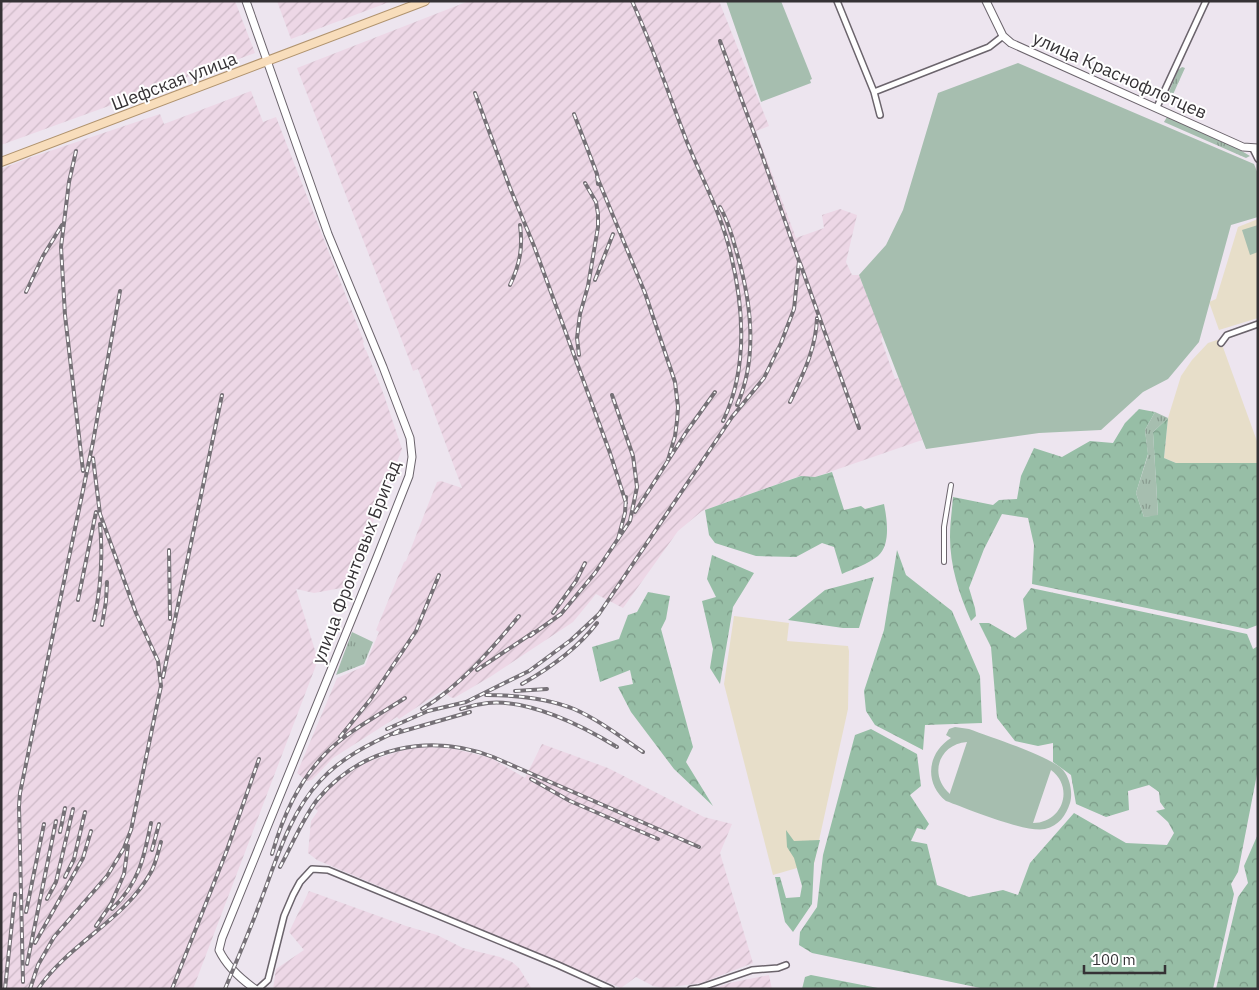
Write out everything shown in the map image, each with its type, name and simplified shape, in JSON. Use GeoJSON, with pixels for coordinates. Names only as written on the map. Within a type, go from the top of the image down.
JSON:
{"type":"FeatureCollection","features":[{"type":"Feature","properties":{"kind":"main road"},"geometry":{"type":"LineString","coordinates":[[246,1],[268,60]]}},
{"type":"Feature","properties":{"kind":"main road","name":"Шефская улица"},"geometry":{"type":"LineString","coordinates":[[1,162],[425,1]]}},
{"type":"Feature","properties":{"kind":"main road"},"geometry":{"type":"LineString","coordinates":[[986,1],[1003,36]]}},
{"type":"Feature","properties":{"kind":"main road","name":"улица Краснофлотцев"},"geometry":{"type":"LineString","coordinates":[[1003,36],[1011,43],[1243,147],[1256,148]]}},
{"type":"Feature","properties":{"kind":"main road","name":"улица Фронтовых Бригад"},"geometry":{"type":"LineString","coordinates":[[256,989],[223,959],[219,950],[222,938],[409,476],[412,456],[410,438],[384,367],[328,234],[268,60]]}},
{"type":"Feature","properties":{"kind":"street"},"geometry":{"type":"LineString","coordinates":[[837,1],[874,92],[880,115]]}},
{"type":"Feature","properties":{"kind":"street"},"geometry":{"type":"LineString","coordinates":[[1157,107],[1206,1]]}},
{"type":"Feature","properties":{"kind":"street"},"geometry":{"type":"LineString","coordinates":[[874,92],[990,47],[1003,36]]}},
{"type":"Feature","properties":{"kind":"street","name":"улица Краснофлотцев"},"geometry":{"type":"LineString","coordinates":[[1256,148],[1258,159]]}},
{"type":"Feature","properties":{"kind":"street"},"geometry":{"type":"LineString","coordinates":[[1221,343],[1227,335],[1258,324]]}},
{"type":"Feature","properties":{"kind":"street"},"geometry":{"type":"LineString","coordinates":[[944,562],[944,527],[951,485]]}},
{"type":"Feature","properties":{"kind":"street"},"geometry":{"type":"LineString","coordinates":[[256,989],[268,980],[284,916],[300,882],[312,869],[318,868],[328,870],[611,989]]}},
{"type":"Feature","properties":{"kind":"street"},"geometry":{"type":"LineString","coordinates":[[691,989],[752,970],[778,968],[786,965]]}},
{"type":"Feature","properties":{"kind":"shaded area"},"geometry":{"type":"Polygon","coordinates":[[[1,1],[235,1],[255,53],[1,145],[1,1]]]}},
{"type":"Feature","properties":{"kind":"shaded area"},"geometry":{"type":"Polygon","coordinates":[[[277,1],[392,1],[291,39],[277,1]]]}},
{"type":"Feature","properties":{"kind":"shaded area"},"geometry":{"type":"Polygon","coordinates":[[[469,1],[719,1],[769,126],[756,131],[796,238],[824,228],[822,215],[840,209],[857,215],[846,262],[852,275],[859,275],[883,336],[881,339],[895,379],[899,378],[922,440],[815,477],[800,476],[702,511],[678,531],[623,608],[596,594],[573,622],[490,677],[454,698],[450,697],[443,690],[399,719],[397,717],[333,758],[312,780],[307,781],[297,773],[337,678],[365,666],[379,632],[376,630],[437,482],[441,481],[462,488],[418,369],[413,371],[297,68],[469,1]]]}},
{"type":"Feature","properties":{"kind":"shaded area"},"geometry":{"type":"Polygon","coordinates":[[[251,91],[263,122],[276,117],[364,342],[365,350],[384,395],[402,449],[347,587],[314,593],[296,589],[318,660],[193,989],[1,989],[1,169],[160,114],[164,124],[251,91]]]}},
{"type":"Feature","properties":{"kind":"shaded area"},"geometry":{"type":"Polygon","coordinates":[[[1258,219],[1258,318],[1219,330],[1209,302],[1216,299],[1238,227],[1258,219]]]}},
{"type":"Feature","properties":{"kind":"shaded area"},"geometry":{"type":"Polygon","coordinates":[[[1220,339],[1258,444],[1258,463],[1176,463],[1164,458],[1168,418],[1181,376],[1192,360],[1208,343],[1220,339]]]}},
{"type":"Feature","properties":{"kind":"shaded area"},"geometry":{"type":"Polygon","coordinates":[[[734,616],[789,623],[787,641],[848,646],[849,651],[848,709],[814,863],[773,875],[724,684],[734,616]]]}},
{"type":"Feature","properties":{"kind":"shaded area"},"geometry":{"type":"Polygon","coordinates":[[[542,744],[608,768],[704,817],[732,824],[720,853],[753,963],[701,983],[664,988],[653,986],[636,977],[621,988],[317,860],[308,853],[311,821],[318,811],[314,808],[330,788],[367,762],[406,749],[429,747],[455,749],[491,758],[525,778],[542,744]]]}},
{"type":"Feature","properties":{"kind":"shaded area"},"geometry":{"type":"Polygon","coordinates":[[[309,891],[406,926],[437,935],[463,948],[500,957],[512,962],[519,968],[532,989],[273,989],[276,969],[304,950],[289,932],[309,891]]]}},
{"type":"Feature","properties":{"kind":"shaded area"},"geometry":{"type":"Polygon","coordinates":[[[769,975],[772,989],[714,989],[729,983],[769,975]]]}},
{"type":"Feature","properties":{"kind":"green space"},"geometry":{"type":"Polygon","coordinates":[[[726,1],[781,1],[812,79],[810,80],[811,83],[761,102],[726,1]]]}},
{"type":"Feature","properties":{"kind":"green space"},"geometry":{"type":"Polygon","coordinates":[[[1018,63],[1254,164],[1258,174],[1258,217],[1231,225],[1199,342],[1168,379],[1143,392],[1101,430],[1039,433],[926,449],[859,275],[886,245],[903,210],[938,93],[1018,63]]]}},
{"type":"Feature","properties":{"kind":"green space"},"geometry":{"type":"Polygon","coordinates":[[[1182,67],[1185,68],[1170,101],[1166,99],[1178,70],[1182,67]]]}},
{"type":"Feature","properties":{"kind":"green space"},"geometry":{"type":"Polygon","coordinates":[[[1167,117],[1235,147],[1250,156],[1246,158],[1164,122],[1167,117]]]}},
{"type":"Feature","properties":{"kind":"green space"},"geometry":{"type":"Polygon","coordinates":[[[1258,225],[1258,252],[1250,255],[1242,230],[1258,225]]]}},
{"type":"Feature","properties":{"kind":"green space"},"geometry":{"type":"Polygon","coordinates":[[[1139,409],[1155,412],[1145,430],[1148,454],[1136,493],[1144,517],[1158,515],[1153,432],[1168,418],[1164,458],[1176,463],[1258,463],[1258,625],[1247,629],[1032,584],[1034,545],[1028,518],[1002,514],[984,549],[969,588],[976,616],[971,621],[953,569],[950,532],[953,497],[993,505],[999,500],[1017,499],[1021,476],[1034,448],[1062,457],[1090,441],[1113,443],[1125,423],[1139,409]]]}},
{"type":"Feature","properties":{"kind":"green space"},"geometry":{"type":"Polygon","coordinates":[[[1155,412],[1168,418],[1153,432],[1158,516],[1144,517],[1136,493],[1148,455],[1145,430],[1155,412]]]}},
{"type":"Feature","properties":{"kind":"green space"},"geometry":{"type":"Polygon","coordinates":[[[832,472],[844,510],[861,506],[865,509],[884,504],[887,532],[885,545],[878,556],[865,564],[842,574],[834,547],[822,543],[796,557],[756,556],[715,543],[709,535],[705,510],[801,476],[815,477],[832,472]]]}},
{"type":"Feature","properties":{"kind":"green space"},"geometry":{"type":"Polygon","coordinates":[[[897,550],[906,575],[952,611],[980,676],[982,723],[925,725],[923,750],[875,725],[866,711],[864,691],[884,630],[897,550]]]}},
{"type":"Feature","properties":{"kind":"green space"},"geometry":{"type":"Polygon","coordinates":[[[712,555],[754,573],[733,607],[720,684],[710,668],[713,649],[702,601],[716,597],[707,579],[712,555]]]}},
{"type":"Feature","properties":{"kind":"green space"},"geometry":{"type":"Polygon","coordinates":[[[874,577],[859,628],[843,628],[788,620],[825,590],[874,577]]]}},
{"type":"Feature","properties":{"kind":"green space"},"geometry":{"type":"Polygon","coordinates":[[[1031,588],[1247,634],[1253,649],[1258,646],[1258,769],[1238,872],[1231,884],[1234,894],[1213,989],[985,989],[812,953],[799,945],[800,932],[817,907],[823,855],[855,735],[871,729],[917,754],[921,786],[910,795],[929,824],[925,830],[917,828],[911,841],[927,844],[937,885],[969,897],[1003,890],[1018,895],[1030,863],[1074,813],[1126,843],[1167,845],[1174,833],[1168,822],[1156,811],[1165,809],[1160,802],[1159,792],[1149,785],[1128,791],[1129,810],[1106,817],[1076,804],[1071,775],[1053,762],[1053,743],[1038,746],[1015,741],[997,718],[991,647],[979,623],[989,623],[1015,638],[1027,629],[1023,599],[1031,588]]]}},
{"type":"Feature","properties":{"kind":"green space"},"geometry":{"type":"Polygon","coordinates":[[[648,592],[670,596],[666,619],[661,629],[693,747],[686,762],[713,806],[674,769],[631,712],[618,687],[633,684],[630,670],[600,682],[592,647],[619,639],[628,615],[637,612],[648,592]]]}},
{"type":"Feature","properties":{"kind":"green space"},"geometry":{"type":"Polygon","coordinates":[[[352,632],[373,642],[364,664],[336,675],[352,632]]]}},
{"type":"Feature","properties":{"kind":"green space"},"geometry":{"type":"Polygon","coordinates":[[[955,727],[969,729],[1033,753],[1063,770],[1071,790],[1070,803],[1064,816],[1050,828],[1036,829],[996,820],[946,801],[934,786],[931,768],[937,752],[951,738],[946,735],[949,729],[955,727]],[[967,742],[949,748],[940,762],[939,778],[950,794],[950,793],[967,742]],[[1051,770],[1033,823],[1051,817],[1058,811],[1062,803],[1062,786],[1058,777],[1051,770]]]}},
{"type":"Feature","properties":{"kind":"green space"},"geometry":{"type":"Polygon","coordinates":[[[786,830],[794,841],[820,840],[814,863],[812,904],[793,932],[785,922],[775,877],[780,877],[786,898],[800,897],[802,886],[794,858],[787,847],[786,830]]]}},
{"type":"Feature","properties":{"kind":"green space"},"geometry":{"type":"Polygon","coordinates":[[[1258,834],[1258,989],[1216,989],[1238,897],[1248,883],[1244,866],[1258,834]]]}},
{"type":"Feature","properties":{"kind":"green space"},"geometry":{"type":"Polygon","coordinates":[[[811,975],[883,989],[802,989],[805,977],[811,975]]]}},
{"type":"Feature","properties":{"kind":"railway"},"geometry":{"type":"LineString","coordinates":[[632,1],[654,53],[687,142],[717,211],[731,255],[741,318],[740,360],[737,381],[723,421]]}},
{"type":"Feature","properties":{"kind":"railway"},"geometry":{"type":"LineString","coordinates":[[387,729],[428,711],[466,702],[529,671],[571,640],[599,614],[732,417],[764,378],[781,343],[794,309],[799,261],[720,41]]}},
{"type":"Feature","properties":{"kind":"railway"},"geometry":{"type":"LineString","coordinates":[[475,93],[510,188],[534,246],[610,453],[626,503]]}},
{"type":"Feature","properties":{"kind":"railway"},"geometry":{"type":"LineString","coordinates":[[574,114],[597,174],[598,184]]}},
{"type":"Feature","properties":{"kind":"railway"},"geometry":{"type":"LineString","coordinates":[[76,151],[69,182],[61,247],[65,315],[83,471]]}},
{"type":"Feature","properties":{"kind":"railway"},"geometry":{"type":"LineString","coordinates":[[597,177],[645,293],[675,382],[678,407],[677,421],[668,460]]}},
{"type":"Feature","properties":{"kind":"railway"},"geometry":{"type":"LineString","coordinates":[[579,355],[577,338],[580,314],[588,286],[598,227],[596,202],[585,183]]}},
{"type":"Feature","properties":{"kind":"railway"},"geometry":{"type":"LineString","coordinates":[[720,207],[733,239],[746,288],[749,308],[750,348],[748,367],[737,405]]}},
{"type":"Feature","properties":{"kind":"railway"},"geometry":{"type":"LineString","coordinates":[[26,292],[43,256],[62,225]]}},
{"type":"Feature","properties":{"kind":"railway"},"geometry":{"type":"LineString","coordinates":[[510,285],[520,256],[520,225]]}},
{"type":"Feature","properties":{"kind":"railway"},"geometry":{"type":"LineString","coordinates":[[595,280],[613,234]]}},
{"type":"Feature","properties":{"kind":"railway"},"geometry":{"type":"LineString","coordinates":[[800,263],[859,428]]}},
{"type":"Feature","properties":{"kind":"railway"},"geometry":{"type":"LineString","coordinates":[[23,982],[20,793],[93,442],[120,291]]}},
{"type":"Feature","properties":{"kind":"railway"},"geometry":{"type":"LineString","coordinates":[[790,402],[811,351],[817,318]]}},
{"type":"Feature","properties":{"kind":"railway"},"geometry":{"type":"LineString","coordinates":[[635,512],[687,431],[715,392]]}},
{"type":"Feature","properties":{"kind":"railway"},"geometry":{"type":"LineString","coordinates":[[163,677],[222,395]]}},
{"type":"Feature","properties":{"kind":"railway"},"geometry":{"type":"LineString","coordinates":[[530,636],[561,614],[595,573],[630,521],[637,487],[633,456],[612,395]]}},
{"type":"Feature","properties":{"kind":"railway"},"geometry":{"type":"LineString","coordinates":[[30,989],[38,965],[54,937],[107,876],[124,848],[131,830],[161,686],[158,661],[136,613],[100,514],[93,458]]}},
{"type":"Feature","properties":{"kind":"railway"},"geometry":{"type":"LineString","coordinates":[[618,539],[625,513],[626,497]]}},
{"type":"Feature","properties":{"kind":"railway"},"geometry":{"type":"LineString","coordinates":[[78,600],[96,512]]}},
{"type":"Feature","properties":{"kind":"railway"},"geometry":{"type":"LineString","coordinates":[[94,620],[101,572],[100,524]]}},
{"type":"Feature","properties":{"kind":"railway"},"geometry":{"type":"LineString","coordinates":[[169,550],[170,619]]}},
{"type":"Feature","properties":{"kind":"railway"},"geometry":{"type":"LineString","coordinates":[[553,613],[576,581],[585,563]]}},
{"type":"Feature","properties":{"kind":"railway"},"geometry":{"type":"LineString","coordinates":[[340,737],[370,700],[416,631],[439,575]]}},
{"type":"Feature","properties":{"kind":"railway"},"geometry":{"type":"LineString","coordinates":[[102,625],[107,582]]}},
{"type":"Feature","properties":{"kind":"railway"},"geometry":{"type":"LineString","coordinates":[[422,709],[462,679],[519,616]]}},
{"type":"Feature","properties":{"kind":"railway"},"geometry":{"type":"LineString","coordinates":[[522,684],[563,657],[597,623]]}},
{"type":"Feature","properties":{"kind":"railway"},"geometry":{"type":"LineString","coordinates":[[477,670],[534,632]]}},
{"type":"Feature","properties":{"kind":"railway"},"geometry":{"type":"LineString","coordinates":[[515,691],[547,689]]}},
{"type":"Feature","properties":{"kind":"railway"},"geometry":{"type":"LineString","coordinates":[[486,695],[531,698],[564,705],[592,718],[643,752]]}},
{"type":"Feature","properties":{"kind":"railway"},"geometry":{"type":"LineString","coordinates":[[272,854],[281,826],[293,800],[316,764],[344,738],[405,698]]}},
{"type":"Feature","properties":{"kind":"railway"},"geometry":{"type":"LineString","coordinates":[[461,709],[488,703],[521,705],[572,723],[617,747]]}},
{"type":"Feature","properties":{"kind":"railway"},"geometry":{"type":"LineString","coordinates":[[393,734],[470,712]]}},
{"type":"Feature","properties":{"kind":"railway"},"geometry":{"type":"LineString","coordinates":[[225,989],[283,841],[309,794],[329,772],[347,758],[400,730]]}},
{"type":"Feature","properties":{"kind":"railway"},"geometry":{"type":"LineString","coordinates":[[280,867],[302,824],[317,800],[335,782],[355,767],[376,756],[398,749],[421,746],[445,746],[493,757],[699,847]]}},
{"type":"Feature","properties":{"kind":"railway"},"geometry":{"type":"LineString","coordinates":[[172,989],[227,850],[259,759]]}},
{"type":"Feature","properties":{"kind":"railway"},"geometry":{"type":"LineString","coordinates":[[531,779],[570,801],[658,839]]}},
{"type":"Feature","properties":{"kind":"railway"},"geometry":{"type":"LineString","coordinates":[[60,832],[65,808]]}},
{"type":"Feature","properties":{"kind":"railway"},"geometry":{"type":"LineString","coordinates":[[47,899],[56,882],[73,809]]}},
{"type":"Feature","properties":{"kind":"railway"},"geometry":{"type":"LineString","coordinates":[[65,877],[74,859],[85,812]]}},
{"type":"Feature","properties":{"kind":"railway"},"geometry":{"type":"LineString","coordinates":[[27,964],[56,821]]}},
{"type":"Feature","properties":{"kind":"railway"},"geometry":{"type":"LineString","coordinates":[[112,909],[128,890],[139,869],[151,823]]}},
{"type":"Feature","properties":{"kind":"railway"},"geometry":{"type":"LineString","coordinates":[[26,912],[44,824]]}},
{"type":"Feature","properties":{"kind":"railway"},"geometry":{"type":"LineString","coordinates":[[152,850],[159,824]]}},
{"type":"Feature","properties":{"kind":"railway"},"geometry":{"type":"LineString","coordinates":[[35,943],[83,858],[91,831]]}},
{"type":"Feature","properties":{"kind":"railway"},"geometry":{"type":"LineString","coordinates":[[38,989],[65,958],[112,918],[140,889],[153,869],[161,842]]}},
{"type":"Feature","properties":{"kind":"railway"},"geometry":{"type":"LineString","coordinates":[[96,926],[111,904],[124,874],[128,846]]}},
{"type":"Feature","properties":{"kind":"railway"},"geometry":{"type":"LineString","coordinates":[[5,989],[15,894]]}}]}
